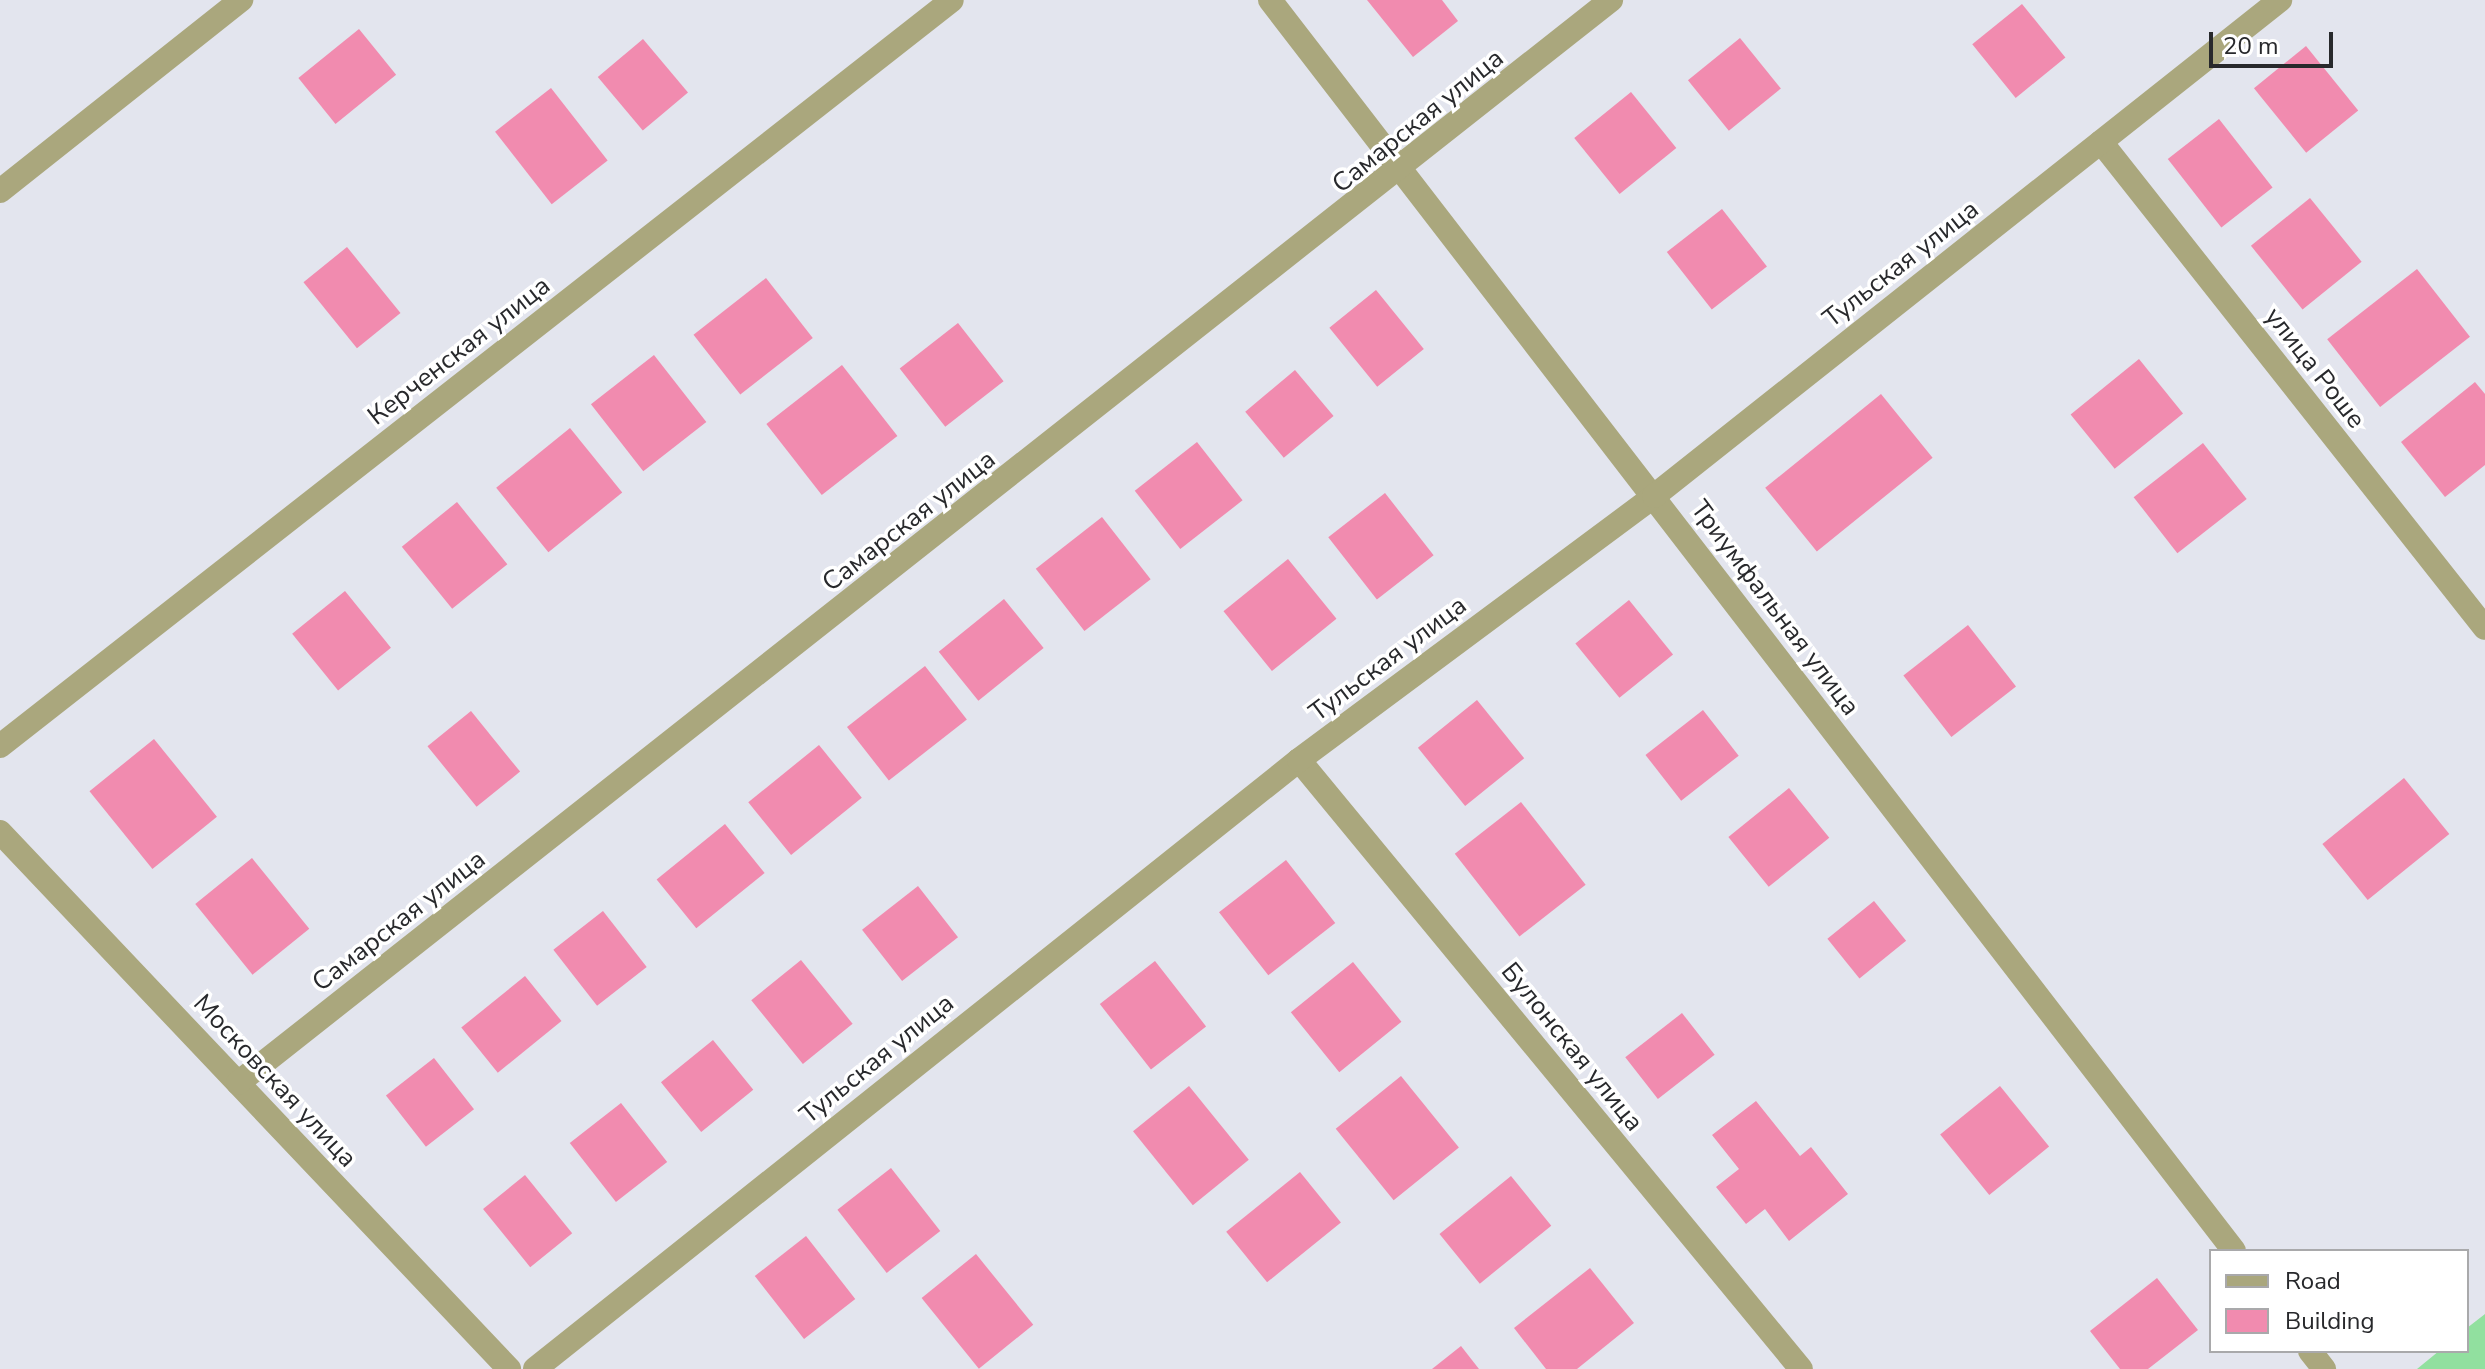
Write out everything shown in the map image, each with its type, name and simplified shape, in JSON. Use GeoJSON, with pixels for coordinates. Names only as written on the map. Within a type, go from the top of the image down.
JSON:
{"type":"FeatureCollection","features":[{"type":"Feature","properties":{"kind":"street"},"geometry":{"type":"LineString","coordinates":[[0,191],[241,0]]}},
{"type":"Feature","properties":{"kind":"street","name":"Керченская улица"},"geometry":{"type":"LineString","coordinates":[[0,746],[952,0]]}},
{"type":"Feature","properties":{"kind":"street","name":"Триумфальная улица"},"geometry":{"type":"LineString","coordinates":[[1270,0],[2232,1249]]}},
{"type":"Feature","properties":{"kind":"street","name":"Самарская улица"},"geometry":{"type":"LineString","coordinates":[[238,1083],[1402,171],[1611,0]]}},
{"type":"Feature","properties":{"kind":"street","name":"Тульская улица"},"geometry":{"type":"LineString","coordinates":[[535,1369],[1299,760],[1654,496],[2280,0]]}},
{"type":"Feature","properties":{"kind":"street","name":"улица Роше"},"geometry":{"type":"LineString","coordinates":[[2101,142],[2485,628]]}},
{"type":"Feature","properties":{"kind":"street","name":"Булонская улица"},"geometry":{"type":"LineString","coordinates":[[1299,760],[1801,1369]]}},
{"type":"Feature","properties":{"kind":"street","name":"Московская улица"},"geometry":{"type":"LineString","coordinates":[[0,832],[509,1369]]}},
{"type":"Feature","properties":{"kind":"street"},"geometry":{"type":"LineString","coordinates":[[2312,1353],[2324,1369]]}},
{"type":"Feature","properties":{"kind":"green space"},"geometry":{"type":"Polygon","coordinates":[[[2485,1314],[2485,1369],[2417,1369],[2437,1353],[2469,1353],[2469,1326],[2485,1314]]]}},
{"type":"Feature","properties":{"kind":"building"},"geometry":{"type":"Polygon","coordinates":[[[1367,0],[1442,0],[1458,21],[1413,57],[1367,0]]]}},
{"type":"Feature","properties":{"kind":"building"},"geometry":{"type":"Polygon","coordinates":[[[2022,4],[2065,58],[2016,98],[1972,44],[2022,4]]]}},
{"type":"Feature","properties":{"kind":"building"},"geometry":{"type":"Polygon","coordinates":[[[359,29],[396,75],[336,124],[298,78],[359,29]]]}},
{"type":"Feature","properties":{"kind":"building"},"geometry":{"type":"Polygon","coordinates":[[[1740,38],[1781,89],[1729,131],[1688,80],[1740,38]]]}},
{"type":"Feature","properties":{"kind":"building"},"geometry":{"type":"Polygon","coordinates":[[[643,39],[688,93],[643,131],[598,77],[643,39]]]}},
{"type":"Feature","properties":{"kind":"building"},"geometry":{"type":"Polygon","coordinates":[[[2306,46],[2358,111],[2306,153],[2254,88],[2306,46]]]}},
{"type":"Feature","properties":{"kind":"building"},"geometry":{"type":"Polygon","coordinates":[[[551,88],[608,160],[552,204],[495,132],[551,88]]]}},
{"type":"Feature","properties":{"kind":"building"},"geometry":{"type":"Polygon","coordinates":[[[1631,92],[1676,148],[1620,194],[1574,138],[1631,92]]]}},
{"type":"Feature","properties":{"kind":"building"},"geometry":{"type":"Polygon","coordinates":[[[2219,119],[2273,188],[2221,228],[2168,159],[2219,119]]]}},
{"type":"Feature","properties":{"kind":"building"},"geometry":{"type":"Polygon","coordinates":[[[2310,198],[2362,262],[2303,310],[2251,246],[2310,198]]]}},
{"type":"Feature","properties":{"kind":"building"},"geometry":{"type":"Polygon","coordinates":[[[1722,209],[1767,267],[1712,310],[1667,252],[1722,209]]]}},
{"type":"Feature","properties":{"kind":"building"},"geometry":{"type":"Polygon","coordinates":[[[347,247],[400,313],[357,348],[303,282],[347,247]]]}},
{"type":"Feature","properties":{"kind":"building"},"geometry":{"type":"Polygon","coordinates":[[[2417,269],[2470,337],[2380,407],[2327,339],[2417,269]]]}},
{"type":"Feature","properties":{"kind":"building"},"geometry":{"type":"Polygon","coordinates":[[[766,278],[813,338],[740,395],[694,335],[766,278]]]}},
{"type":"Feature","properties":{"kind":"building"},"geometry":{"type":"Polygon","coordinates":[[[1376,290],[1424,349],[1377,387],[1329,328],[1376,290]]]}},
{"type":"Feature","properties":{"kind":"building"},"geometry":{"type":"Polygon","coordinates":[[[958,323],[1004,381],[945,427],[900,369],[958,323]]]}},
{"type":"Feature","properties":{"kind":"building"},"geometry":{"type":"Polygon","coordinates":[[[654,355],[706,422],[643,471],[591,404],[654,355]]]}},
{"type":"Feature","properties":{"kind":"building"},"geometry":{"type":"Polygon","coordinates":[[[2139,359],[2183,413],[2115,469],[2071,414],[2139,359]]]}},
{"type":"Feature","properties":{"kind":"building"},"geometry":{"type":"Polygon","coordinates":[[[842,365],[897,436],[822,495],[766,424],[842,365]]]}},
{"type":"Feature","properties":{"kind":"building"},"geometry":{"type":"Polygon","coordinates":[[[1295,370],[1334,416],[1284,458],[1245,412],[1295,370]]]}},
{"type":"Feature","properties":{"kind":"building"},"geometry":{"type":"Polygon","coordinates":[[[2475,382],[2485,394],[2485,465],[2445,497],[2401,442],[2475,382]]]}},
{"type":"Feature","properties":{"kind":"building"},"geometry":{"type":"Polygon","coordinates":[[[1881,394],[1933,458],[1817,551],[1765,488],[1881,394]]]}},
{"type":"Feature","properties":{"kind":"building"},"geometry":{"type":"Polygon","coordinates":[[[570,428],[622,493],[548,552],[496,488],[570,428]]]}},
{"type":"Feature","properties":{"kind":"building"},"geometry":{"type":"Polygon","coordinates":[[[1197,442],[1243,500],[1180,549],[1135,491],[1197,442]]]}},
{"type":"Feature","properties":{"kind":"building"},"geometry":{"type":"Polygon","coordinates":[[[2203,443],[2247,499],[2177,553],[2134,497],[2203,443]]]}},
{"type":"Feature","properties":{"kind":"building"},"geometry":{"type":"Polygon","coordinates":[[[1385,493],[1434,555],[1377,600],[1328,537],[1385,493]]]}},
{"type":"Feature","properties":{"kind":"building"},"geometry":{"type":"Polygon","coordinates":[[[457,502],[507,564],[452,609],[402,547],[457,502]]]}},
{"type":"Feature","properties":{"kind":"building"},"geometry":{"type":"Polygon","coordinates":[[[1102,517],[1151,579],[1084,631],[1036,569],[1102,517]]]}},
{"type":"Feature","properties":{"kind":"building"},"geometry":{"type":"Polygon","coordinates":[[[1288,559],[1336,619],[1272,671],[1223,611],[1288,559]]]}},
{"type":"Feature","properties":{"kind":"building"},"geometry":{"type":"Polygon","coordinates":[[[345,591],[391,648],[338,691],[292,634],[345,591]]]}},
{"type":"Feature","properties":{"kind":"building"},"geometry":{"type":"Polygon","coordinates":[[[1004,599],[1044,648],[978,701],[939,652],[1004,599]]]}},
{"type":"Feature","properties":{"kind":"building"},"geometry":{"type":"Polygon","coordinates":[[[1629,600],[1673,654],[1619,698],[1575,643],[1629,600]]]}},
{"type":"Feature","properties":{"kind":"building"},"geometry":{"type":"Polygon","coordinates":[[[1968,625],[2016,686],[1951,737],[1903,675],[1968,625]]]}},
{"type":"Feature","properties":{"kind":"building"},"geometry":{"type":"Polygon","coordinates":[[[925,666],[967,720],[889,781],[847,727],[925,666]]]}},
{"type":"Feature","properties":{"kind":"building"},"geometry":{"type":"Polygon","coordinates":[[[1477,700],[1524,758],[1465,806],[1418,748],[1477,700]]]}},
{"type":"Feature","properties":{"kind":"building"},"geometry":{"type":"Polygon","coordinates":[[[1703,710],[1739,756],[1681,801],[1645,755],[1703,710]]]}},
{"type":"Feature","properties":{"kind":"building"},"geometry":{"type":"Polygon","coordinates":[[[471,711],[520,772],[477,807],[427,746],[471,711]]]}},
{"type":"Feature","properties":{"kind":"building"},"geometry":{"type":"Polygon","coordinates":[[[154,739],[217,817],[152,869],[89,791],[154,739]]]}},
{"type":"Feature","properties":{"kind":"building"},"geometry":{"type":"Polygon","coordinates":[[[819,745],[862,798],[791,855],[748,802],[819,745]]]}},
{"type":"Feature","properties":{"kind":"building"},"geometry":{"type":"Polygon","coordinates":[[[2404,778],[2449,834],[2368,900],[2322,844],[2404,778]]]}},
{"type":"Feature","properties":{"kind":"building"},"geometry":{"type":"Polygon","coordinates":[[[1789,788],[1829,838],[1769,887],[1728,837],[1789,788]]]}},
{"type":"Feature","properties":{"kind":"building"},"geometry":{"type":"Polygon","coordinates":[[[1521,802],[1586,885],[1519,936],[1455,854],[1521,802]]]}},
{"type":"Feature","properties":{"kind":"building"},"geometry":{"type":"Polygon","coordinates":[[[725,824],[765,873],[696,928],[657,879],[725,824]]]}},
{"type":"Feature","properties":{"kind":"building"},"geometry":{"type":"Polygon","coordinates":[[[252,858],[309,929],[253,975],[195,904],[252,858]]]}},
{"type":"Feature","properties":{"kind":"building"},"geometry":{"type":"Polygon","coordinates":[[[1286,860],[1335,923],[1268,975],[1219,912],[1286,860]]]}},
{"type":"Feature","properties":{"kind":"building"},"geometry":{"type":"Polygon","coordinates":[[[918,886],[958,937],[902,981],[862,930],[918,886]]]}},
{"type":"Feature","properties":{"kind":"building"},"geometry":{"type":"Polygon","coordinates":[[[1874,901],[1906,941],[1859,978],[1827,939],[1874,901]]]}},
{"type":"Feature","properties":{"kind":"building"},"geometry":{"type":"Polygon","coordinates":[[[603,911],[647,967],[597,1006],[553,950],[603,911]]]}},
{"type":"Feature","properties":{"kind":"building"},"geometry":{"type":"Polygon","coordinates":[[[801,960],[853,1024],[803,1064],[751,1000],[801,960]]]}},
{"type":"Feature","properties":{"kind":"building"},"geometry":{"type":"Polygon","coordinates":[[[1155,961],[1206,1026],[1151,1070],[1100,1004],[1155,961]]]}},
{"type":"Feature","properties":{"kind":"building"},"geometry":{"type":"Polygon","coordinates":[[[1353,962],[1401,1022],[1339,1072],[1291,1012],[1353,962]]]}},
{"type":"Feature","properties":{"kind":"building"},"geometry":{"type":"Polygon","coordinates":[[[525,976],[562,1021],[498,1073],[461,1028],[525,976]]]}},
{"type":"Feature","properties":{"kind":"building"},"geometry":{"type":"Polygon","coordinates":[[[1682,1013],[1715,1055],[1658,1099],[1625,1057],[1682,1013]]]}},
{"type":"Feature","properties":{"kind":"building"},"geometry":{"type":"Polygon","coordinates":[[[713,1040],[753,1090],[701,1132],[661,1082],[713,1040]]]}},
{"type":"Feature","properties":{"kind":"building"},"geometry":{"type":"Polygon","coordinates":[[[434,1058],[474,1109],[426,1147],[386,1096],[434,1058]]]}},
{"type":"Feature","properties":{"kind":"building"},"geometry":{"type":"Polygon","coordinates":[[[1401,1076],[1459,1147],[1394,1200],[1336,1129],[1401,1076]]]}},
{"type":"Feature","properties":{"kind":"building"},"geometry":{"type":"Polygon","coordinates":[[[1189,1086],[1249,1160],[1193,1205],[1133,1131],[1189,1086]]]}},
{"type":"Feature","properties":{"kind":"building"},"geometry":{"type":"Polygon","coordinates":[[[2000,1086],[2049,1147],[1989,1195],[1940,1134],[2000,1086]]]}},
{"type":"Feature","properties":{"kind":"building"},"geometry":{"type":"Polygon","coordinates":[[[1756,1101],[1800,1156],[1811,1147],[1848,1194],[1789,1241],[1765,1209],[1746,1224],[1716,1187],[1739,1169],[1712,1135],[1756,1101]]]}},
{"type":"Feature","properties":{"kind":"building"},"geometry":{"type":"Polygon","coordinates":[[[621,1103],[667,1162],[616,1202],[570,1143],[621,1103]]]}},
{"type":"Feature","properties":{"kind":"building"},"geometry":{"type":"Polygon","coordinates":[[[891,1168],[940,1231],[887,1273],[837,1210],[891,1168]]]}},
{"type":"Feature","properties":{"kind":"building"},"geometry":{"type":"Polygon","coordinates":[[[1300,1172],[1341,1223],[1267,1282],[1226,1232],[1300,1172]]]}},
{"type":"Feature","properties":{"kind":"building"},"geometry":{"type":"Polygon","coordinates":[[[525,1175],[572,1233],[530,1267],[483,1209],[525,1175]]]}},
{"type":"Feature","properties":{"kind":"building"},"geometry":{"type":"Polygon","coordinates":[[[1511,1176],[1551,1226],[1480,1284],[1440,1234],[1511,1176]]]}},
{"type":"Feature","properties":{"kind":"building"},"geometry":{"type":"Polygon","coordinates":[[[806,1236],[855,1299],[804,1339],[755,1276],[806,1236]]]}},
{"type":"Feature","properties":{"kind":"building"},"geometry":{"type":"Polygon","coordinates":[[[976,1254],[1033,1325],[979,1369],[922,1298],[976,1254]]]}},
{"type":"Feature","properties":{"kind":"building"},"geometry":{"type":"Polygon","coordinates":[[[1590,1268],[1634,1323],[1577,1369],[1546,1369],[1514,1328],[1590,1268]]]}},
{"type":"Feature","properties":{"kind":"building"},"geometry":{"type":"Polygon","coordinates":[[[2157,1278],[2198,1330],[2148,1369],[2120,1369],[2090,1331],[2157,1278]]]}},
{"type":"Feature","properties":{"kind":"building"},"geometry":{"type":"Polygon","coordinates":[[[1461,1346],[1479,1369],[1432,1369],[1461,1346]]]}}]}
